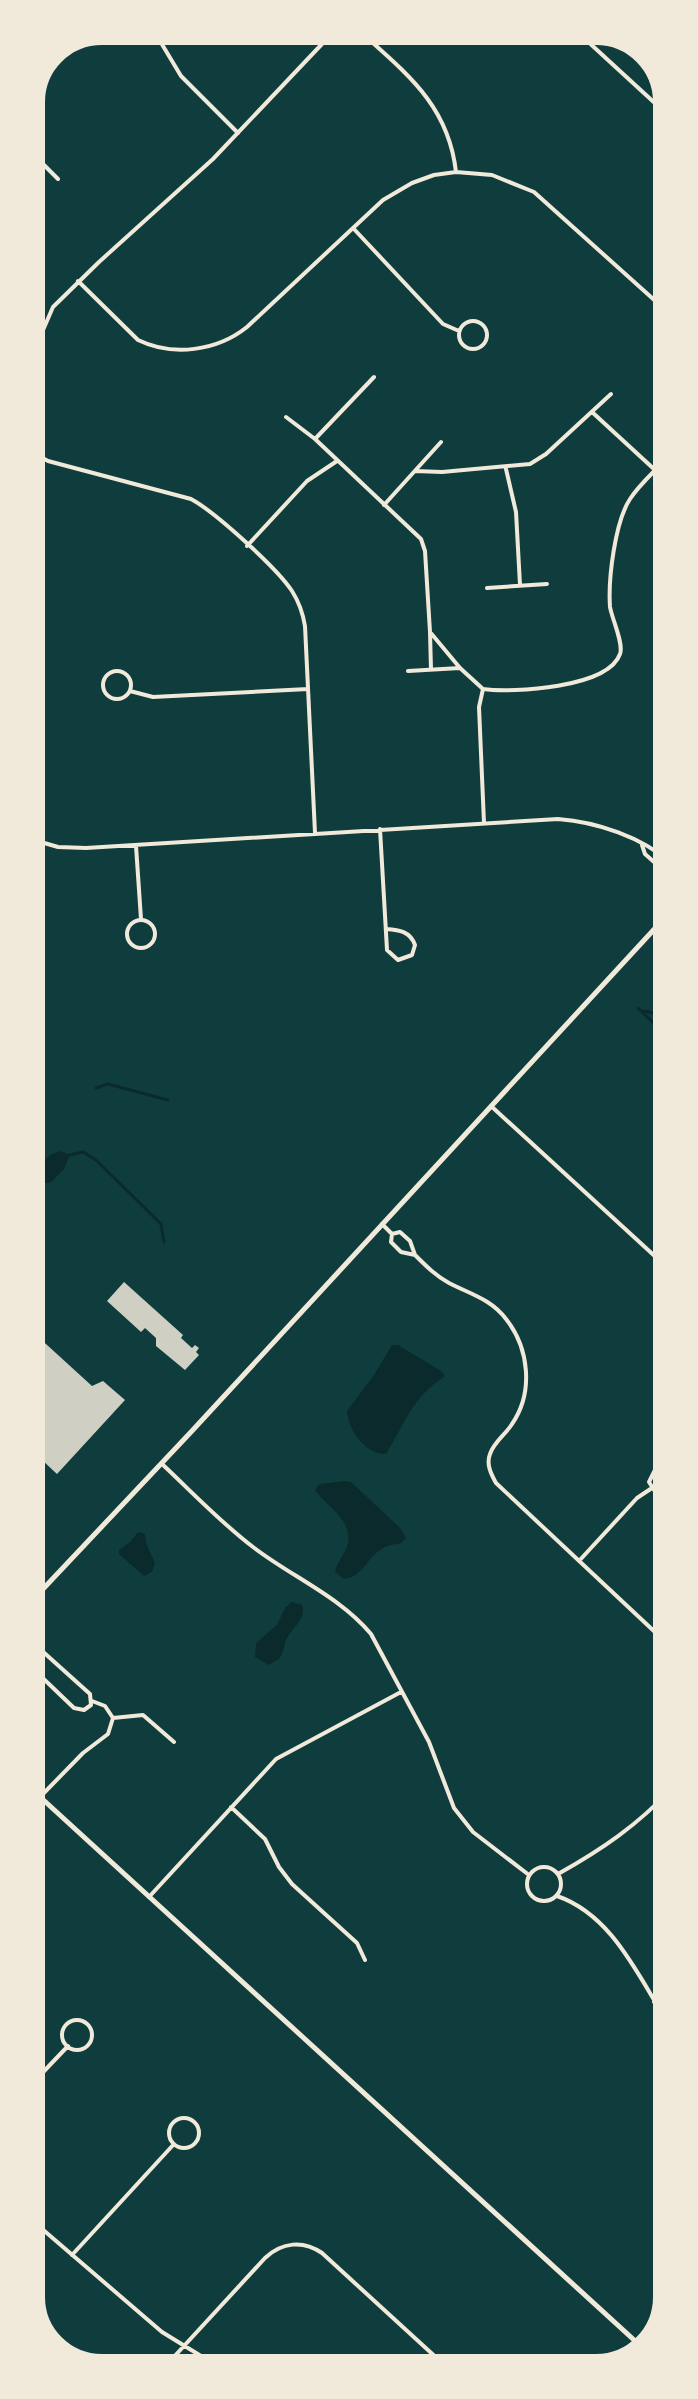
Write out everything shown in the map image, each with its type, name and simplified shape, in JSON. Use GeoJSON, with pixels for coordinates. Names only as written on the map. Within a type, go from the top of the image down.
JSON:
{"type":"FeatureCollection","features":[{"type":"Feature","properties":{"kind":"street"},"geometry":{"type":"LineString","coordinates":[[159,40],[181,76],[238,133]]}},
{"type":"Feature","properties":{"kind":"street"},"geometry":{"type":"LineString","coordinates":[[40,347],[42,331],[56,303],[184,187],[326,40]]}},
{"type":"Feature","properties":{"kind":"street"},"geometry":{"type":"LineString","coordinates":[[369,40],[418,84],[433,103],[449,136],[456,172]]}},
{"type":"Feature","properties":{"kind":"street"},"geometry":{"type":"LineString","coordinates":[[588,40],[658,106]]}},
{"type":"Feature","properties":{"kind":"street"},"geometry":{"type":"LineString","coordinates":[[40,161],[58,179]]}},
{"type":"Feature","properties":{"kind":"street"},"geometry":{"type":"LineString","coordinates":[[78,281],[138,340],[156,346],[206,348],[230,339],[247,327],[383,200],[402,188],[434,175],[456,172],[492,175],[534,192],[658,303]]}},
{"type":"Feature","properties":{"kind":"street"},"geometry":{"type":"LineString","coordinates":[[353,227],[443,324],[459,331]]}},
{"type":"Feature","properties":{"kind":"street"},"geometry":{"type":"LineString","coordinates":[[469,321],[478,322],[485,327],[486,340],[479,348],[468,349],[460,341],[459,331],[469,321]]}},
{"type":"Feature","properties":{"kind":"street"},"geometry":{"type":"LineString","coordinates":[[315,439],[374,377]]}},
{"type":"Feature","properties":{"kind":"street"},"geometry":{"type":"LineString","coordinates":[[415,471],[429,473],[530,464],[542,458],[611,394]]}},
{"type":"Feature","properties":{"kind":"street"},"geometry":{"type":"LineString","coordinates":[[592,412],[655,470]]}},
{"type":"Feature","properties":{"kind":"street"},"geometry":{"type":"LineString","coordinates":[[286,417],[315,439],[421,539],[425,546],[431,670]]}},
{"type":"Feature","properties":{"kind":"street"},"geometry":{"type":"LineString","coordinates":[[384,505],[441,442]]}},
{"type":"Feature","properties":{"kind":"street"},"geometry":{"type":"LineString","coordinates":[[40,457],[191,499],[209,510],[288,585],[301,610],[305,626],[315,833]]}},
{"type":"Feature","properties":{"kind":"street"},"geometry":{"type":"LineString","coordinates":[[247,546],[307,481],[337,461]]}},
{"type":"Feature","properties":{"kind":"street"},"geometry":{"type":"LineString","coordinates":[[430,632],[460,668],[483,689],[506,691],[582,680],[599,673],[618,658],[621,649],[610,594],[620,522],[632,496],[658,467]]}},
{"type":"Feature","properties":{"kind":"street"},"geometry":{"type":"LineString","coordinates":[[506,468],[516,512],[520,585]]}},
{"type":"Feature","properties":{"kind":"street"},"geometry":{"type":"LineString","coordinates":[[487,588],[547,584]]}},
{"type":"Feature","properties":{"kind":"street"},"geometry":{"type":"LineString","coordinates":[[408,671],[460,668]]}},
{"type":"Feature","properties":{"kind":"street"},"geometry":{"type":"LineString","coordinates":[[110,672],[123,672],[131,682],[130,691],[120,699],[112,698],[104,688],[105,678],[110,672]]}},
{"type":"Feature","properties":{"kind":"street"},"geometry":{"type":"LineString","coordinates":[[130,691],[153,697],[308,689]]}},
{"type":"Feature","properties":{"kind":"street"},"geometry":{"type":"LineString","coordinates":[[483,689],[479,707],[484,823]]}},
{"type":"Feature","properties":{"kind":"street"},"geometry":{"type":"LineString","coordinates":[[40,841],[69,848],[553,819],[582,821],[614,830],[658,852]]}},
{"type":"Feature","properties":{"kind":"street"},"geometry":{"type":"LineString","coordinates":[[380,829],[386,929],[389,954],[398,960],[409,957],[415,948],[412,937],[403,931],[386,929]]}},
{"type":"Feature","properties":{"kind":"street"},"geometry":{"type":"LineString","coordinates":[[136,845],[141,919]]}},
{"type":"Feature","properties":{"kind":"street"},"geometry":{"type":"LineString","coordinates":[[642,845],[645,854],[658,866]]}},
{"type":"Feature","properties":{"kind":"street"},"geometry":{"type":"LineString","coordinates":[[141,919],[150,923],[155,934],[151,944],[141,948],[131,944],[127,934],[131,924],[141,919]]}},
{"type":"Feature","properties":{"kind":"street"},"geometry":{"type":"LineString","coordinates":[[40,1592],[658,925]]}},
{"type":"Feature","properties":{"kind":"street"},"geometry":{"type":"LineString","coordinates":[[491,1106],[658,1259]]}},
{"type":"Feature","properties":{"kind":"street"},"geometry":{"type":"LineString","coordinates":[[382,1224],[392,1234]]}},
{"type":"Feature","properties":{"kind":"street"},"geometry":{"type":"LineString","coordinates":[[392,1234],[400,1232],[410,1241],[415,1255],[444,1280],[492,1303],[513,1329],[524,1354],[524,1395],[512,1424],[492,1449],[489,1468],[499,1487],[658,1635]]}},
{"type":"Feature","properties":{"kind":"street"},"geometry":{"type":"LineString","coordinates":[[392,1234],[391,1242],[397,1249],[415,1255]]}},
{"type":"Feature","properties":{"kind":"street"},"geometry":{"type":"LineString","coordinates":[[162,1463],[249,1544],[355,1616],[371,1634],[429,1742],[448,1797],[459,1816],[473,1832],[529,1875]]}},
{"type":"Feature","properties":{"kind":"street"},"geometry":{"type":"LineString","coordinates":[[658,1469],[650,1477],[652,1488],[658,1493]]}},
{"type":"Feature","properties":{"kind":"street"},"geometry":{"type":"LineString","coordinates":[[579,1561],[637,1498],[652,1488]]}},
{"type":"Feature","properties":{"kind":"street"},"geometry":{"type":"LineString","coordinates":[[40,1650],[90,1694],[92,1701]]}},
{"type":"Feature","properties":{"kind":"street"},"geometry":{"type":"LineString","coordinates":[[40,1675],[74,1708],[84,1710],[92,1701]]}},
{"type":"Feature","properties":{"kind":"street"},"geometry":{"type":"LineString","coordinates":[[149,1897],[276,1759],[402,1692]]}},
{"type":"Feature","properties":{"kind":"street"},"geometry":{"type":"LineString","coordinates":[[92,1701],[105,1706],[113,1718]]}},
{"type":"Feature","properties":{"kind":"street"},"geometry":{"type":"LineString","coordinates":[[113,1718],[143,1715],[174,1742]]}},
{"type":"Feature","properties":{"kind":"street"},"geometry":{"type":"LineString","coordinates":[[113,1718],[108,1734],[83,1753],[40,1797],[638,2343]]}},
{"type":"Feature","properties":{"kind":"street"},"geometry":{"type":"LineString","coordinates":[[558,1874],[616,1840],[658,1803]]}},
{"type":"Feature","properties":{"kind":"street"},"geometry":{"type":"LineString","coordinates":[[231,1807],[265,1839],[279,1867],[292,1884],[357,1943],[365,1960]]}},
{"type":"Feature","properties":{"kind":"street"},"geometry":{"type":"LineString","coordinates":[[544,1867],[558,1874],[562,1885],[557,1896],[548,1902],[531,1897],[526,1886],[529,1875],[544,1867]]}},
{"type":"Feature","properties":{"kind":"street"},"geometry":{"type":"LineString","coordinates":[[557,1896],[593,1915],[615,1938],[658,2008]]}},
{"type":"Feature","properties":{"kind":"street"},"geometry":{"type":"LineString","coordinates":[[654,2002],[658,2000]]}},
{"type":"Feature","properties":{"kind":"street"},"geometry":{"type":"LineString","coordinates":[[77,2020],[87,2023],[92,2037],[87,2046],[77,2049],[68,2046],[63,2037],[64,2027],[77,2020]]}},
{"type":"Feature","properties":{"kind":"street"},"geometry":{"type":"LineString","coordinates":[[40,2075],[68,2046]]}},
{"type":"Feature","properties":{"kind":"street"},"geometry":{"type":"LineString","coordinates":[[182,2118],[197,2124],[199,2134],[194,2144],[184,2148],[174,2144],[169,2134],[172,2123],[182,2118]]}},
{"type":"Feature","properties":{"kind":"street"},"geometry":{"type":"LineString","coordinates":[[72,2255],[174,2144]]}},
{"type":"Feature","properties":{"kind":"street"},"geometry":{"type":"LineString","coordinates":[[40,2227],[125,2302],[205,2359]]}},
{"type":"Feature","properties":{"kind":"street"},"geometry":{"type":"LineString","coordinates":[[172,2359],[265,2258],[277,2249],[298,2244],[322,2253],[438,2359]]}},
{"type":"Feature","properties":{"kind":"water"},"geometry":{"type":"Polygon","coordinates":[[[60,1151],[70,1155],[64,1169],[50,1183],[42,1183],[40,1166],[50,1155],[60,1151]]]}},
{"type":"Feature","properties":{"kind":"water"},"geometry":{"type":"Polygon","coordinates":[[[392,1345],[398,1345],[445,1376],[416,1402],[386,1454],[372,1450],[359,1440],[347,1411],[392,1345]]]}},
{"type":"Feature","properties":{"kind":"water"},"geometry":{"type":"Polygon","coordinates":[[[351,1482],[400,1528],[406,1538],[400,1544],[381,1549],[358,1573],[344,1579],[335,1572],[348,1543],[346,1527],[315,1490],[319,1484],[351,1482]]]}},
{"type":"Feature","properties":{"kind":"water"},"geometry":{"type":"Polygon","coordinates":[[[138,1532],[145,1534],[155,1563],[152,1572],[144,1576],[119,1554],[119,1550],[138,1532]]]}},
{"type":"Feature","properties":{"kind":"water"},"geometry":{"type":"Polygon","coordinates":[[[292,1602],[302,1605],[302,1615],[286,1640],[279,1659],[269,1665],[255,1657],[256,1643],[277,1625],[285,1608],[292,1602]]]}},
{"type":"Feature","properties":{"kind":"building"},"geometry":{"type":"Polygon","coordinates":[[[124,1282],[183,1335],[181,1338],[192,1348],[195,1345],[199,1348],[196,1352],[199,1355],[185,1370],[156,1346],[156,1338],[145,1328],[141,1332],[107,1301],[124,1282]]]}},
{"type":"Feature","properties":{"kind":"building"},"geometry":{"type":"Polygon","coordinates":[[[40,1339],[92,1386],[103,1381],[125,1400],[57,1474],[40,1458],[40,1339]]]}},
{"type":"Feature","properties":{"kind":"waterway"},"geometry":{"type":"LineString","coordinates":[[638,1008],[658,1027]]}},
{"type":"Feature","properties":{"kind":"waterway"},"geometry":{"type":"LineString","coordinates":[[643,1011],[658,1014]]}},
{"type":"Feature","properties":{"kind":"waterway"},"geometry":{"type":"LineString","coordinates":[[96,1088],[108,1084],[168,1100]]}},
{"type":"Feature","properties":{"kind":"waterway"},"geometry":{"type":"LineString","coordinates":[[70,1155],[83,1152],[96,1160],[161,1224],[164,1242]]}}]}
